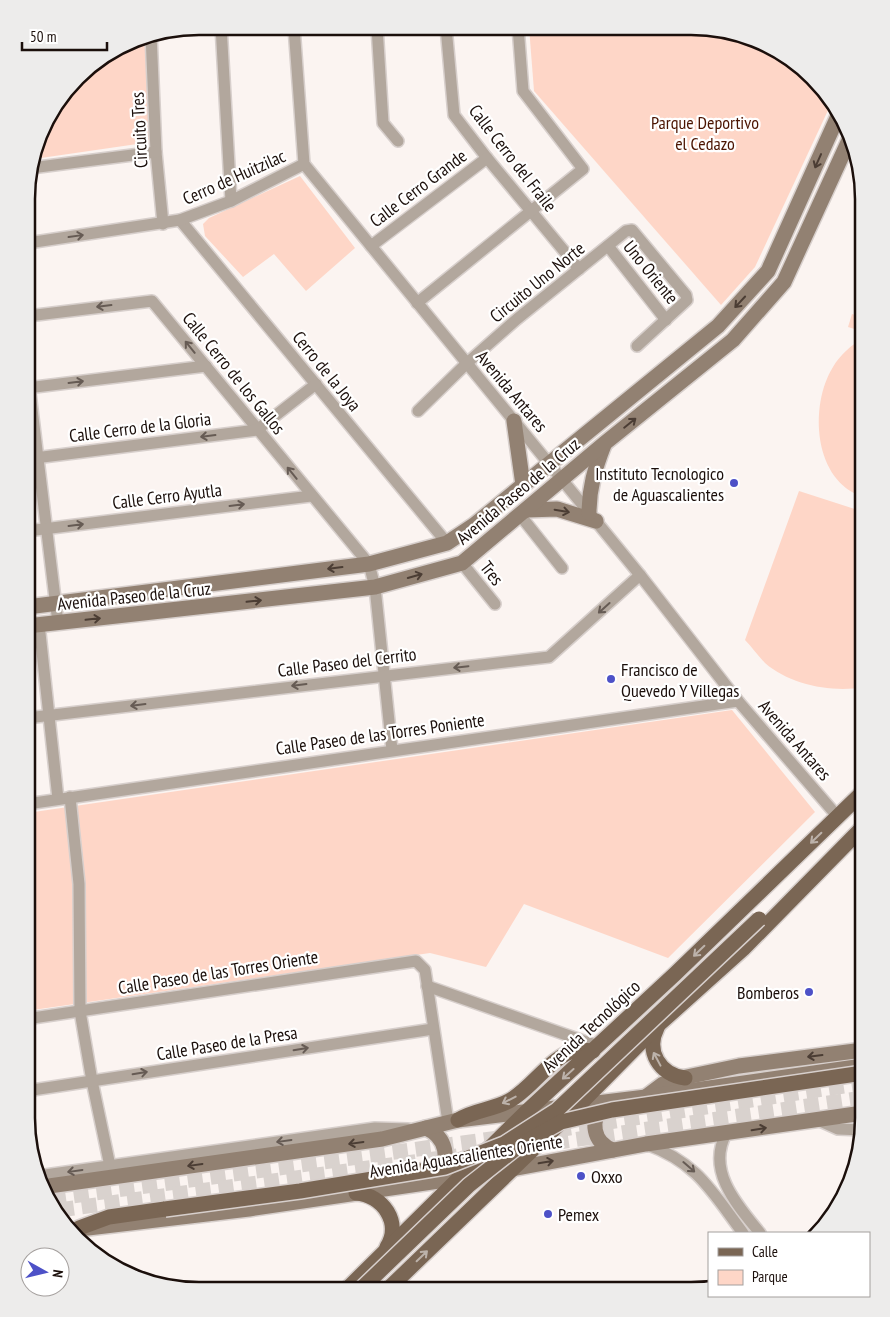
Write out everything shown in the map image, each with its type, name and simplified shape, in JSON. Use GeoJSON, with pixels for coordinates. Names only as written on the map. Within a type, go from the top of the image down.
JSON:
{"type":"FeatureCollection","features":[{"type":"Feature","properties":{"kind":"main road","name":"Avenida Paseo de la Cruz"},"geometry":{"type":"LineString","coordinates":[[35,606],[369,564],[447,542],[474,525],[718,326],[768,271],[836,122]]}},
{"type":"Feature","properties":{"kind":"main road","name":"Avenida Paseo de la Cruz"},"geometry":{"type":"LineString","coordinates":[[35,625],[375,587],[462,563],[605,443],[733,340],[784,282],[846,147]]}},
{"type":"Feature","properties":{"kind":"main road"},"geometry":{"type":"LineString","coordinates":[[514,421],[522,485]]}},
{"type":"Feature","properties":{"kind":"main road"},"geometry":{"type":"LineString","coordinates":[[524,512],[557,509],[593,517],[589,492],[594,471],[605,443]]}},
{"type":"Feature","properties":{"kind":"main road","name":"Avenida Tecnológico"},"geometry":{"type":"LineString","coordinates":[[354,1282],[524,1114],[596,1049],[855,801]]}},
{"type":"Feature","properties":{"kind":"main road"},"geometry":{"type":"LineString","coordinates":[[395,1282],[579,1105],[657,1026],[743,949],[855,835]]}},
{"type":"Feature","properties":{"kind":"main road"},"geometry":{"type":"LineString","coordinates":[[78,1229],[109,1217],[300,1191],[445,1168],[504,1144],[557,1110],[819,860],[834,856]]}},
{"type":"Feature","properties":{"kind":"main road"},"geometry":{"type":"LineString","coordinates":[[657,1026],[652,1040],[656,1060],[671,1074],[685,1078]]}},
{"type":"Feature","properties":{"kind":"main road"},"geometry":{"type":"LineString","coordinates":[[453,1121],[476,1110],[499,1105],[516,1097],[560,1059],[578,1050],[596,1049]]}},
{"type":"Feature","properties":{"kind":"main road","name":"Avenida Aguascalientes Oriente"},"geometry":{"type":"LineString","coordinates":[[646,1097],[664,1084],[738,1066],[855,1051]]}},
{"type":"Feature","properties":{"kind":"main road","name":"Avenida Aguascalientes Oriente"},"geometry":{"type":"LineString","coordinates":[[50,1186],[382,1139],[453,1121],[524,1114],[855,1067]]}},
{"type":"Feature","properties":{"kind":"main road"},"geometry":{"type":"LineString","coordinates":[[368,1282],[469,1185],[520,1145],[561,1122],[612,1110],[855,1074]]}},
{"type":"Feature","properties":{"kind":"main road"},"geometry":{"type":"LineString","coordinates":[[609,1101],[597,1113],[594,1124],[599,1141],[614,1150]]}},
{"type":"Feature","properties":{"kind":"main road","name":"Avenida Aguascalientes Oriente"},"geometry":{"type":"LineString","coordinates":[[78,1229],[249,1209],[511,1169],[646,1144],[855,1114]]}},
{"type":"Feature","properties":{"kind":"main road"},"geometry":{"type":"LineString","coordinates":[[423,1128],[437,1135],[446,1152],[442,1170],[429,1182]]}},
{"type":"Feature","properties":{"kind":"main road"},"geometry":{"type":"LineString","coordinates":[[356,1193],[377,1199],[390,1216],[391,1238],[385,1250]]}},
{"type":"Feature","properties":{"kind":"street"},"geometry":{"type":"LineString","coordinates":[[222,35],[231,200]]}},
{"type":"Feature","properties":{"kind":"street"},"geometry":{"type":"LineString","coordinates":[[295,35],[304,164]]}},
{"type":"Feature","properties":{"kind":"street"},"geometry":{"type":"LineString","coordinates":[[378,35],[383,123],[398,141]]}},
{"type":"Feature","properties":{"kind":"street","name":"Calle Cerro del Fraile"},"geometry":{"type":"LineString","coordinates":[[447,35],[454,115],[579,269]]}},
{"type":"Feature","properties":{"kind":"street"},"geometry":{"type":"LineString","coordinates":[[417,303],[583,169],[523,91],[519,35]]}},
{"type":"Feature","properties":{"kind":"street","name":"Circuito Tres"},"geometry":{"type":"LineString","coordinates":[[151,43],[156,152],[163,224]]}},
{"type":"Feature","properties":{"kind":"street"},"geometry":{"type":"LineString","coordinates":[[39,167],[156,152]]}},
{"type":"Feature","properties":{"kind":"street","name":"Calle Cerro Grande"},"geometry":{"type":"LineString","coordinates":[[371,246],[487,158]]}},
{"type":"Feature","properties":{"kind":"street","name":"Cerro de Huitzilac"},"geometry":{"type":"LineString","coordinates":[[35,242],[180,220],[231,200],[304,164]]}},
{"type":"Feature","properties":{"kind":"street","name":"Avenida Antares"},"geometry":{"type":"LineString","coordinates":[[304,164],[640,575],[738,700],[838,817]]}},
{"type":"Feature","properties":{"kind":"street","name":"Cerro de la Joya"},"geometry":{"type":"LineString","coordinates":[[180,220],[447,542]]}},
{"type":"Feature","properties":{"kind":"street","name":"Circuito Uno Norte"},"geometry":{"type":"LineString","coordinates":[[418,411],[466,364],[626,231],[632,230]]}},
{"type":"Feature","properties":{"kind":"street","name":"Uno Oriente"},"geometry":{"type":"LineString","coordinates":[[632,230],[686,295],[688,300],[637,346]]}},
{"type":"Feature","properties":{"kind":"street","name":"Uno Oriente"},"geometry":{"type":"LineString","coordinates":[[608,246],[666,320]]}},
{"type":"Feature","properties":{"kind":"street","name":"Calle Cerro de los Gallos"},"geometry":{"type":"LineString","coordinates":[[35,315],[152,301],[369,564]]}},
{"type":"Feature","properties":{"kind":"street"},"geometry":{"type":"LineString","coordinates":[[35,387],[206,366]]}},
{"type":"Feature","properties":{"kind":"street"},"geometry":{"type":"LineString","coordinates":[[257,430],[316,384]]}},
{"type":"Feature","properties":{"kind":"street","name":"Calle Cerro de la Gloria"},"geometry":{"type":"LineString","coordinates":[[35,459],[257,430]]}},
{"type":"Feature","properties":{"kind":"street"},"geometry":{"type":"LineString","coordinates":[[35,469],[47,528],[58,623]]}},
{"type":"Feature","properties":{"kind":"street","name":"Calle Cerro Ayutla"},"geometry":{"type":"LineString","coordinates":[[35,530],[311,496]]}},
{"type":"Feature","properties":{"kind":"street"},"geometry":{"type":"LineString","coordinates":[[524,512],[562,568]]}},
{"type":"Feature","properties":{"kind":"street","name":"Tres"},"geometry":{"type":"LineString","coordinates":[[462,563],[495,604]]}},
{"type":"Feature","properties":{"kind":"street"},"geometry":{"type":"LineString","coordinates":[[369,564],[375,587],[392,750]]}},
{"type":"Feature","properties":{"kind":"street","name":"Calle Paseo del Cerrito"},"geometry":{"type":"LineString","coordinates":[[35,717],[549,657],[640,575]]}},
{"type":"Feature","properties":{"kind":"street"},"geometry":{"type":"LineString","coordinates":[[35,636],[49,716],[58,799]]}},
{"type":"Feature","properties":{"kind":"street","name":"Calle Paseo de las Torres Poniente"},"geometry":{"type":"LineString","coordinates":[[35,803],[738,700]]}},
{"type":"Feature","properties":{"kind":"street"},"geometry":{"type":"LineString","coordinates":[[70,797],[79,884],[80,1011],[92,1081],[110,1166]]}},
{"type":"Feature","properties":{"kind":"street","name":"Calle Paseo de las Torres Oriente"},"geometry":{"type":"LineString","coordinates":[[35,1018],[416,961],[425,970],[427,986]]}},
{"type":"Feature","properties":{"kind":"street"},"geometry":{"type":"LineString","coordinates":[[453,1121],[433,1029],[427,986],[596,1049]]}},
{"type":"Feature","properties":{"kind":"street","name":"Calle Paseo de la Presa"},"geometry":{"type":"LineString","coordinates":[[35,1090],[433,1029]]}},
{"type":"Feature","properties":{"kind":"street"},"geometry":{"type":"LineString","coordinates":[[818,1120],[838,1129],[855,1130]]}},
{"type":"Feature","properties":{"kind":"street","name":"Avenida Aguascalientes Oriente"},"geometry":{"type":"LineString","coordinates":[[46,1175],[375,1128],[423,1128]]}},
{"type":"Feature","properties":{"kind":"street"},"geometry":{"type":"LineString","coordinates":[[726,1134],[721,1143],[720,1156],[729,1194],[759,1232]]}},
{"type":"Feature","properties":{"kind":"street"},"geometry":{"type":"LineString","coordinates":[[646,1144],[665,1151],[684,1162],[694,1171],[742,1232]]}},
{"type":"Feature","properties":{"kind":"green space","name":"Parque Deportivo el Cedazo"},"geometry":{"type":"Polygon","coordinates":[[[530,35],[712,36],[754,47],[773,57],[807,83],[828,110],[755,267],[721,305],[534,91],[530,35]]]}},
{"type":"Feature","properties":{"kind":"green space"},"geometry":{"type":"Polygon","coordinates":[[[145,45],[151,142],[41,158],[47,136],[57,117],[76,91],[108,63],[126,52],[145,45]]]}},
{"type":"Feature","properties":{"kind":"green space"},"geometry":{"type":"Polygon","coordinates":[[[300,176],[355,248],[306,291],[274,254],[243,277],[205,236],[203,224],[209,218],[300,176]]]}},
{"type":"Feature","properties":{"kind":"green space"},"geometry":{"type":"Polygon","coordinates":[[[852,314],[855,315],[855,329],[848,327],[852,314]]]}},
{"type":"Feature","properties":{"kind":"green space"},"geometry":{"type":"Polygon","coordinates":[[[855,344],[855,493],[847,489],[834,476],[825,459],[820,441],[819,421],[825,383],[833,367],[846,351],[855,344]]]}},
{"type":"Feature","properties":{"kind":"green space"},"geometry":{"type":"Polygon","coordinates":[[[799,491],[855,509],[855,688],[812,686],[787,677],[765,663],[745,640],[799,491]]]}},
{"type":"Feature","properties":{"kind":"green space"},"geometry":{"type":"Polygon","coordinates":[[[732,710],[815,812],[668,958],[524,904],[486,967],[430,953],[35,1010],[35,812],[732,710]]]}},
{"type":"Feature","properties":{"kind":"tunnel"},"geometry":{"type":"LineString","coordinates":[[556,1130],[855,1084]]}},
{"type":"Feature","properties":{"kind":"tunnel"},"geometry":{"type":"LineString","coordinates":[[531,1146],[855,1099]]}},
{"type":"Feature","properties":{"kind":"tunnel"},"geometry":{"type":"LineString","coordinates":[[56,1198],[506,1137]]}},
{"type":"Feature","properties":{"kind":"tunnel"},"geometry":{"type":"LineString","coordinates":[[63,1209],[457,1156]]}},
{"type":"Feature","properties":{"kind":"place","name":"Instituto Tecnologico de Aguascalientes"},"geometry":{"type":"Point","coordinates":[734,483]}},
{"type":"Feature","properties":{"kind":"place","name":"Francisco de Quevedo Y Villegas"},"geometry":{"type":"Point","coordinates":[611,679]}},
{"type":"Feature","properties":{"kind":"place","name":"Bomberos"},"geometry":{"type":"Point","coordinates":[809,992]}},
{"type":"Feature","properties":{"kind":"place","name":"Oxxo"},"geometry":{"type":"Point","coordinates":[581,1176]}},
{"type":"Feature","properties":{"kind":"place","name":"Pemex"},"geometry":{"type":"Point","coordinates":[548,1214]}}]}
